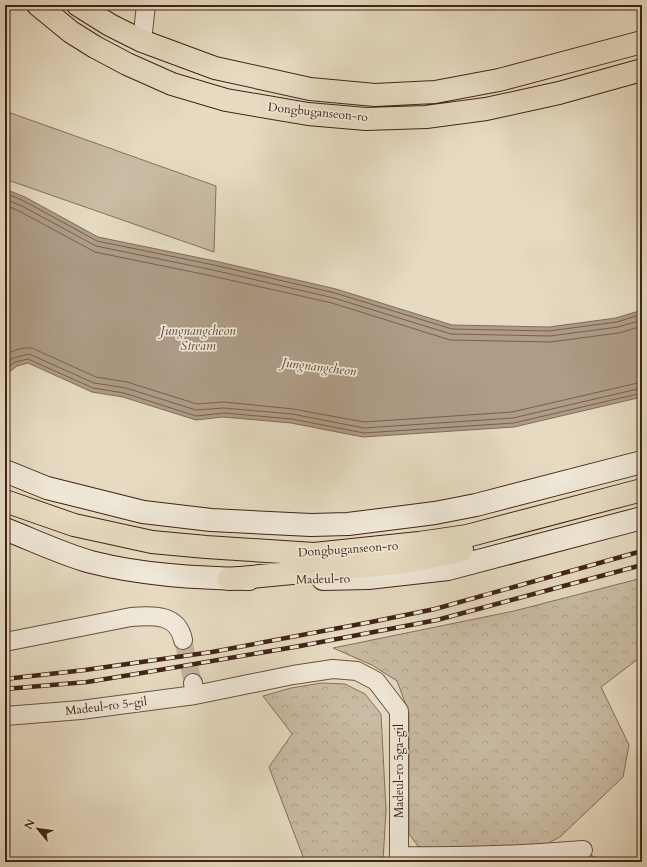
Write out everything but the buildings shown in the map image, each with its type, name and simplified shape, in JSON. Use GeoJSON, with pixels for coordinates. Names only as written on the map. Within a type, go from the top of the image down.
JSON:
{"type":"FeatureCollection","features":[{"type":"Feature","properties":{"kind":"highway","name":"Dongbuganseon-ro"},"geometry":{"type":"LineString","coordinates":[[38,5],[71,32],[95,47],[127,64],[172,84],[226,100],[308,114],[366,119],[426,117],[493,107],[559,93],[642,70]]}},
{"type":"Feature","properties":{"kind":"highway"},"geometry":{"type":"LineString","coordinates":[[78,5],[110,25],[142,41],[215,68],[310,89],[375,95],[435,92],[485,82],[642,42]]}},
{"type":"Feature","properties":{"kind":"highway","name":"Dongbuganseon-ro"},"geometry":{"type":"LineString","coordinates":[[5,500],[74,524],[152,542],[214,548],[314,554],[419,543],[467,536],[642,490]]}},
{"type":"Feature","properties":{"kind":"highway"},"geometry":{"type":"LineString","coordinates":[[229,579],[398,563],[452,553],[496,538],[562,512]]}},
{"type":"Feature","properties":{"kind":"main road"},"geometry":{"type":"LineString","coordinates":[[5,471],[47,488],[143,512],[211,520],[311,526],[348,524],[435,513],[476,505],[642,462]]}},
{"type":"Feature","properties":{"kind":"main road","name":"Madeul-ro"},"geometry":{"type":"LineString","coordinates":[[5,529],[89,561],[117,568],[190,577],[310,580],[368,578],[448,569],[642,518]]}},
{"type":"Feature","properties":{"kind":"street"},"geometry":{"type":"LineString","coordinates":[[142,41],[146,5]]}},
{"type":"Feature","properties":{"kind":"street"},"geometry":{"type":"LineString","coordinates":[[5,642],[132,617],[151,615],[163,617],[175,624],[182,634],[183,640]]}},
{"type":"Feature","properties":{"kind":"street","name":"Madeul-ro 5ga-gil"},"geometry":{"type":"LineString","coordinates":[[194,689],[333,669],[357,671],[376,681],[399,711],[400,859]]}},
{"type":"Feature","properties":{"kind":"street","name":"Madeul-ro 5-gil"},"geometry":{"type":"LineString","coordinates":[[5,716],[81,710],[194,689]]}},
{"type":"Feature","properties":{"kind":"street"},"geometry":{"type":"LineString","coordinates":[[400,859],[520,855],[583,850]]}},
{"type":"Feature","properties":{"kind":"green space"},"geometry":{"type":"Polygon","coordinates":[[[5,111],[216,186],[214,252],[5,179],[5,111]]]}},
{"type":"Feature","properties":{"kind":"green space"},"geometry":{"type":"Polygon","coordinates":[[[642,578],[642,656],[601,687],[629,745],[623,777],[560,837],[538,848],[428,850],[418,846],[409,834],[409,713],[397,681],[372,665],[333,648],[514,611],[642,578]]]}},
{"type":"Feature","properties":{"kind":"green space"},"geometry":{"type":"Polygon","coordinates":[[[322,683],[345,684],[365,694],[381,714],[386,810],[383,862],[305,862],[269,767],[292,734],[263,696],[291,688],[322,683]]]}},
{"type":"Feature","properties":{"kind":"green space"},"geometry":{"type":"Polygon","coordinates":[[[591,855],[603,862],[501,862],[539,861],[591,855]]]}},
{"type":"Feature","properties":{"kind":"water","name":"Jungnangcheon Stream"},"geometry":{"type":"Polygon","coordinates":[[[5,189],[25,197],[98,237],[215,261],[336,289],[452,325],[549,327],[616,318],[642,310],[642,397],[514,427],[363,437],[291,423],[223,417],[196,420],[123,397],[92,392],[28,363],[17,366],[7,374],[5,373],[5,189]]]}},
{"type":"Feature","properties":{"kind":"tunnel"},"geometry":{"type":"LineString","coordinates":[[183,640],[193,683]]}},
{"type":"Feature","properties":{"kind":"railway"},"geometry":{"type":"LineString","coordinates":[[5,679],[85,670],[212,652],[371,622],[435,609],[642,551]]}},
{"type":"Feature","properties":{"kind":"railway"},"geometry":{"type":"LineString","coordinates":[[5,689],[87,682],[300,646],[437,620],[642,565]]}},
{"type":"Feature","properties":{"kind":"water label","name":"Jungnangcheon"},"geometry":{"type":"Point","coordinates":[319,367]}}]}
